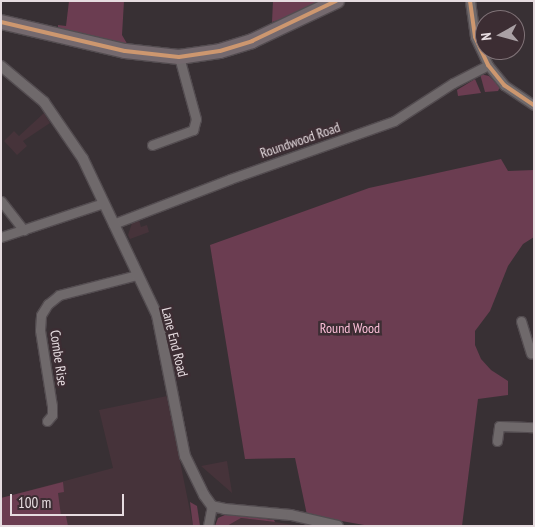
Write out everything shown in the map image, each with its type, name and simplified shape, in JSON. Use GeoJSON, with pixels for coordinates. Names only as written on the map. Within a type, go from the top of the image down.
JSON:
{"type":"FeatureCollection","features":[{"type":"Feature","properties":{"kind":"highway"},"geometry":{"type":"LineString","coordinates":[[1,22],[125,51],[179,57],[220,51],[252,41],[336,1]]}},
{"type":"Feature","properties":{"kind":"street"},"geometry":{"type":"LineString","coordinates":[[470,1],[475,37],[488,65],[504,85],[534,105]]}},
{"type":"Feature","properties":{"kind":"street"},"geometry":{"type":"LineString","coordinates":[[152,145],[193,130],[196,119],[179,57]]}},
{"type":"Feature","properties":{"kind":"street","name":"Roundwood Road"},"geometry":{"type":"LineString","coordinates":[[113,224],[230,178],[394,121],[453,83],[488,65]]}},
{"type":"Feature","properties":{"kind":"street","name":"Lane End Road"},"geometry":{"type":"LineString","coordinates":[[1,66],[44,102],[66,130],[157,315],[189,469],[212,506]]}},
{"type":"Feature","properties":{"kind":"street"},"geometry":{"type":"LineString","coordinates":[[1,201],[24,230]]}},
{"type":"Feature","properties":{"kind":"street"},"geometry":{"type":"LineString","coordinates":[[1,237],[103,203]]}},
{"type":"Feature","properties":{"kind":"street","name":"Combe Rise"},"geometry":{"type":"LineString","coordinates":[[47,421],[52,415],[52,406],[40,330],[42,315],[48,304],[59,295],[137,275]]}},
{"type":"Feature","properties":{"kind":"street"},"geometry":{"type":"LineString","coordinates":[[521,321],[530,339],[531,354]]}},
{"type":"Feature","properties":{"kind":"street"},"geometry":{"type":"LineString","coordinates":[[498,440],[499,426],[534,427]]}},
{"type":"Feature","properties":{"kind":"street"},"geometry":{"type":"LineString","coordinates":[[208,526],[212,506],[290,515],[338,526]]}},
{"type":"Feature","properties":{"kind":"shaded area"},"geometry":{"type":"Polygon","coordinates":[[[44,113],[50,123],[23,141],[27,146],[17,155],[4,141],[14,131],[19,136],[44,113]]]}},
{"type":"Feature","properties":{"kind":"shaded area"},"geometry":{"type":"Polygon","coordinates":[[[139,220],[141,227],[147,225],[149,232],[130,239],[128,235],[132,223],[139,220]]]}},
{"type":"Feature","properties":{"kind":"shaded area"},"geometry":{"type":"Polygon","coordinates":[[[167,396],[193,526],[1,526],[1,498],[113,468],[99,410],[167,396]]]}},
{"type":"Feature","properties":{"kind":"shaded area"},"geometry":{"type":"Polygon","coordinates":[[[227,461],[232,493],[201,466],[227,461]]]}},
{"type":"Feature","properties":{"kind":"shaded area"},"geometry":{"type":"Polygon","coordinates":[[[241,518],[275,522],[300,526],[227,526],[241,518]]]}},
{"type":"Feature","properties":{"kind":"green space"},"geometry":{"type":"Polygon","coordinates":[[[69,1],[124,1],[122,35],[129,47],[58,30],[58,25],[66,26],[69,1]]]}},
{"type":"Feature","properties":{"kind":"green space"},"geometry":{"type":"Polygon","coordinates":[[[273,1],[320,1],[305,12],[272,22],[273,1]]]}},
{"type":"Feature","properties":{"kind":"green space"},"geometry":{"type":"Polygon","coordinates":[[[480,74],[489,76],[500,87],[498,91],[485,92],[480,74]]]}},
{"type":"Feature","properties":{"kind":"green space"},"geometry":{"type":"Polygon","coordinates":[[[475,79],[481,93],[458,96],[457,90],[475,79]]]}},
{"type":"Feature","properties":{"kind":"green space","name":"Round Wood"},"geometry":{"type":"Polygon","coordinates":[[[501,159],[508,171],[534,170],[534,237],[523,244],[508,266],[490,311],[475,331],[475,345],[481,359],[491,370],[508,381],[508,395],[478,399],[462,526],[370,526],[307,515],[295,458],[245,459],[210,245],[369,188],[501,159]]]}},
{"type":"Feature","properties":{"kind":"green space"},"geometry":{"type":"Polygon","coordinates":[[[63,482],[64,492],[58,493],[61,516],[66,516],[68,526],[1,526],[1,498],[63,482]]]}},
{"type":"Feature","properties":{"kind":"green space"},"geometry":{"type":"Polygon","coordinates":[[[190,502],[197,506],[200,526],[193,526],[190,502]]]}},
{"type":"Feature","properties":{"kind":"green space"},"geometry":{"type":"Polygon","coordinates":[[[227,514],[274,520],[275,522],[241,518],[227,526],[215,526],[218,518],[227,514]]]}},
{"type":"Feature","properties":{"kind":"transit line"},"geometry":{"type":"LineString","coordinates":[[1,22],[125,51],[179,57],[220,51],[252,41],[336,1]]}},
{"type":"Feature","properties":{"kind":"transit line"},"geometry":{"type":"LineString","coordinates":[[470,1],[475,37],[488,65],[504,85],[534,105]]}}]}
